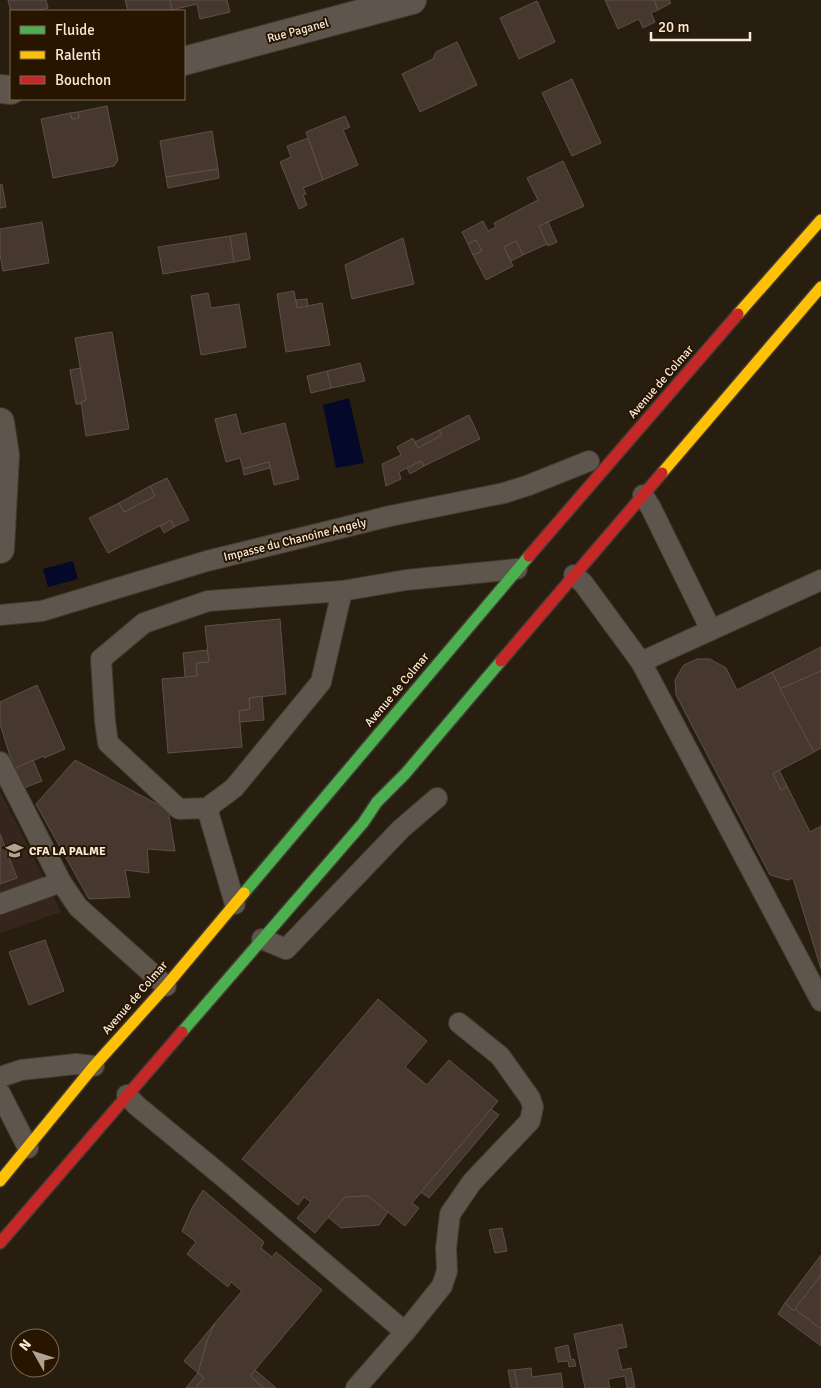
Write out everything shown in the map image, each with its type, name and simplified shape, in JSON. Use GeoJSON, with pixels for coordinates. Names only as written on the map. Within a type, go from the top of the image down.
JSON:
{"type":"FeatureCollection","features":[{"type":"Feature","properties":{"kind":"main road","name":"Avenue de Colmar"},"geometry":{"type":"LineString","coordinates":[[0,1182],[94,1066],[166,986],[574,501],[821,220]]}},
{"type":"Feature","properties":{"kind":"main road"},"geometry":{"type":"LineString","coordinates":[[0,1243],[363,822],[378,802],[405,774],[821,287]]}},
{"type":"Feature","properties":{"kind":"street","name":"Rue Paganel"},"geometry":{"type":"LineString","coordinates":[[185,61],[412,0]]}},
{"type":"Feature","properties":{"kind":"street"},"geometry":{"type":"LineString","coordinates":[[0,422],[5,455],[0,549]]}},
{"type":"Feature","properties":{"kind":"lane","name":"Impasse du Chanoine Angely"},"geometry":{"type":"LineString","coordinates":[[0,615],[42,611],[207,561],[390,516],[504,492],[529,485],[588,461]]}},
{"type":"Feature","properties":{"kind":"lane"},"geometry":{"type":"LineString","coordinates":[[643,495],[711,630]]}},
{"type":"Feature","properties":{"kind":"lane"},"geometry":{"type":"LineString","coordinates":[[342,591],[321,682],[234,788],[207,808],[179,810],[108,742],[101,659],[144,623],[208,600],[342,591],[406,580],[517,569]]}},
{"type":"Feature","properties":{"kind":"lane"},"geometry":{"type":"LineString","coordinates":[[574,576],[583,583],[641,662],[821,1001]]}},
{"type":"Feature","properties":{"kind":"lane"},"geometry":{"type":"LineString","coordinates":[[641,662],[821,580]]}},
{"type":"Feature","properties":{"kind":"lane"},"geometry":{"type":"LineString","coordinates":[[0,762],[61,882],[78,907],[166,986]]}},
{"type":"Feature","properties":{"kind":"lane"},"geometry":{"type":"LineString","coordinates":[[262,939],[286,950],[401,829],[436,798]]}},
{"type":"Feature","properties":{"kind":"lane"},"geometry":{"type":"LineString","coordinates":[[207,808],[235,904]]}},
{"type":"Feature","properties":{"kind":"lane"},"geometry":{"type":"LineString","coordinates":[[0,904],[61,882]]}},
{"type":"Feature","properties":{"kind":"lane"},"geometry":{"type":"LineString","coordinates":[[356,1388],[442,1286],[446,1271],[446,1248],[450,1214],[472,1182],[530,1121],[533,1107],[530,1098],[500,1056],[459,1023]]}},
{"type":"Feature","properties":{"kind":"lane"},"geometry":{"type":"LineString","coordinates":[[0,1077],[21,1070],[76,1064],[94,1066]]}},
{"type":"Feature","properties":{"kind":"lane"},"geometry":{"type":"LineString","coordinates":[[0,1093],[28,1148]]}},
{"type":"Feature","properties":{"kind":"lane"},"geometry":{"type":"LineString","coordinates":[[128,1096],[136,1105],[221,1175],[404,1332]]}},
{"type":"Feature","properties":{"kind":"shaded area","name":"CFA LA PALME"},"geometry":{"type":"Polygon","coordinates":[[[0,791],[61,912],[0,933],[0,791]]]}},
{"type":"Feature","properties":{"kind":"water"},"geometry":{"type":"Polygon","coordinates":[[[349,398],[364,463],[336,468],[323,405],[349,398]]]}},
{"type":"Feature","properties":{"kind":"water"},"geometry":{"type":"Polygon","coordinates":[[[73,561],[78,579],[48,587],[43,569],[73,561]]]}},
{"type":"Feature","properties":{"kind":"building"},"geometry":{"type":"Polygon","coordinates":[[[8,0],[46,0],[48,8],[39,10],[10,10],[8,0]]]}},
{"type":"Feature","properties":{"kind":"building"},"geometry":{"type":"Polygon","coordinates":[[[125,0],[170,0],[172,10],[128,10],[125,0]]]}},
{"type":"Feature","properties":{"kind":"building"},"geometry":{"type":"Polygon","coordinates":[[[170,0],[227,0],[230,12],[200,19],[197,4],[172,10],[170,0]]]}},
{"type":"Feature","properties":{"kind":"building"},"geometry":{"type":"Polygon","coordinates":[[[605,0],[654,0],[658,10],[651,13],[655,22],[643,28],[639,19],[618,29],[605,0]]]}},
{"type":"Feature","properties":{"kind":"building"},"geometry":{"type":"Polygon","coordinates":[[[654,0],[669,0],[671,3],[658,10],[654,0]]]}},
{"type":"Feature","properties":{"kind":"building"},"geometry":{"type":"Polygon","coordinates":[[[537,1],[555,42],[519,59],[500,18],[537,1]]]}},
{"type":"Feature","properties":{"kind":"building"},"geometry":{"type":"Polygon","coordinates":[[[457,42],[477,85],[420,112],[402,74],[433,59],[436,52],[457,42]]]}},
{"type":"Feature","properties":{"kind":"building"},"geometry":{"type":"Polygon","coordinates":[[[572,79],[601,143],[572,156],[542,93],[572,79]]]}},
{"type":"Feature","properties":{"kind":"building"},"geometry":{"type":"Polygon","coordinates":[[[107,106],[118,160],[114,166],[53,178],[41,119],[70,113],[72,119],[79,118],[78,112],[107,106]]]}},
{"type":"Feature","properties":{"kind":"building"},"geometry":{"type":"Polygon","coordinates":[[[78,112],[79,118],[72,119],[70,113],[78,112]]]}},
{"type":"Feature","properties":{"kind":"building"},"geometry":{"type":"Polygon","coordinates":[[[345,116],[350,127],[343,130],[358,165],[323,180],[306,132],[345,116]]]}},
{"type":"Feature","properties":{"kind":"building"},"geometry":{"type":"Polygon","coordinates":[[[212,131],[218,169],[166,177],[160,141],[212,131]]]}},
{"type":"Feature","properties":{"kind":"building"},"geometry":{"type":"Polygon","coordinates":[[[308,138],[323,180],[303,188],[306,194],[303,195],[307,205],[299,209],[280,162],[291,157],[287,146],[308,138]]]}},
{"type":"Feature","properties":{"kind":"building"},"geometry":{"type":"Polygon","coordinates":[[[563,161],[584,206],[539,226],[547,244],[523,255],[516,241],[504,247],[513,266],[486,280],[473,255],[482,251],[476,240],[468,244],[462,232],[483,221],[488,231],[496,227],[494,223],[538,200],[527,178],[563,161]]]}},
{"type":"Feature","properties":{"kind":"building"},"geometry":{"type":"Polygon","coordinates":[[[218,169],[219,178],[168,188],[166,177],[218,169]]]}},
{"type":"Feature","properties":{"kind":"building"},"geometry":{"type":"Polygon","coordinates":[[[2,184],[6,207],[0,208],[0,185],[2,184]]]}},
{"type":"Feature","properties":{"kind":"building"},"geometry":{"type":"Polygon","coordinates":[[[42,222],[49,263],[3,271],[0,255],[0,229],[42,222]]]}},
{"type":"Feature","properties":{"kind":"building"},"geometry":{"type":"Polygon","coordinates":[[[548,222],[557,242],[548,246],[539,226],[548,222]]]}},
{"type":"Feature","properties":{"kind":"building"},"geometry":{"type":"Polygon","coordinates":[[[246,233],[250,259],[234,262],[230,236],[246,233]]]}},
{"type":"Feature","properties":{"kind":"building"},"geometry":{"type":"Polygon","coordinates":[[[230,236],[234,262],[163,274],[158,247],[230,236]]]}},
{"type":"Feature","properties":{"kind":"building"},"geometry":{"type":"Polygon","coordinates":[[[403,238],[414,284],[352,299],[345,265],[403,238]]]}},
{"type":"Feature","properties":{"kind":"building"},"geometry":{"type":"Polygon","coordinates":[[[476,240],[482,251],[473,255],[468,244],[476,240]]]}},
{"type":"Feature","properties":{"kind":"building"},"geometry":{"type":"Polygon","coordinates":[[[516,241],[523,255],[511,261],[504,247],[516,241]]]}},
{"type":"Feature","properties":{"kind":"building"},"geometry":{"type":"Polygon","coordinates":[[[294,291],[297,308],[322,303],[330,345],[286,352],[277,294],[294,291]]]}},
{"type":"Feature","properties":{"kind":"building"},"geometry":{"type":"Polygon","coordinates":[[[208,293],[211,308],[239,304],[246,347],[201,355],[191,296],[208,293]]]}},
{"type":"Feature","properties":{"kind":"building"},"geometry":{"type":"Polygon","coordinates":[[[307,299],[308,306],[297,308],[296,300],[307,299]]]}},
{"type":"Feature","properties":{"kind":"building"},"geometry":{"type":"Polygon","coordinates":[[[112,332],[129,429],[86,436],[81,402],[86,400],[75,338],[112,332]]]}},
{"type":"Feature","properties":{"kind":"building"},"geometry":{"type":"Polygon","coordinates":[[[360,363],[365,381],[331,388],[327,371],[360,363]]]}},
{"type":"Feature","properties":{"kind":"building"},"geometry":{"type":"Polygon","coordinates":[[[80,368],[86,400],[81,402],[81,404],[76,404],[70,370],[80,368]]]}},
{"type":"Feature","properties":{"kind":"building"},"geometry":{"type":"Polygon","coordinates":[[[327,371],[331,388],[311,393],[307,376],[327,371]]]}},
{"type":"Feature","properties":{"kind":"building"},"geometry":{"type":"Polygon","coordinates":[[[236,414],[241,434],[285,423],[299,479],[274,485],[269,462],[243,469],[240,458],[226,462],[215,419],[236,414]]]}},
{"type":"Feature","properties":{"kind":"building"},"geometry":{"type":"Polygon","coordinates":[[[469,415],[480,439],[424,466],[421,461],[399,472],[401,479],[386,486],[382,464],[401,455],[397,447],[413,438],[418,448],[442,435],[439,430],[469,415]]]}},
{"type":"Feature","properties":{"kind":"building"},"geometry":{"type":"Polygon","coordinates":[[[439,430],[442,435],[418,448],[415,442],[439,430]]]}},
{"type":"Feature","properties":{"kind":"building"},"geometry":{"type":"Polygon","coordinates":[[[421,461],[424,466],[410,474],[407,468],[421,461]]]}},
{"type":"Feature","properties":{"kind":"building"},"geometry":{"type":"Polygon","coordinates":[[[269,462],[270,468],[244,475],[243,469],[269,462]]]}},
{"type":"Feature","properties":{"kind":"building"},"geometry":{"type":"Polygon","coordinates":[[[167,478],[189,520],[174,527],[171,520],[108,553],[89,518],[119,503],[124,512],[155,496],[150,486],[167,478]]]}},
{"type":"Feature","properties":{"kind":"building"},"geometry":{"type":"Polygon","coordinates":[[[150,486],[155,496],[124,512],[119,503],[150,486]]]}},
{"type":"Feature","properties":{"kind":"building"},"geometry":{"type":"Polygon","coordinates":[[[171,520],[174,527],[164,533],[160,526],[171,520]]]}},
{"type":"Feature","properties":{"kind":"building"},"geometry":{"type":"Polygon","coordinates":[[[280,619],[286,694],[249,698],[250,709],[239,711],[242,747],[168,753],[162,679],[197,676],[196,663],[209,662],[205,626],[280,619]]]}},
{"type":"Feature","properties":{"kind":"building"},"geometry":{"type":"Polygon","coordinates":[[[821,647],[821,671],[780,689],[772,672],[821,647]]]}},
{"type":"Feature","properties":{"kind":"building"},"geometry":{"type":"Polygon","coordinates":[[[207,650],[209,662],[196,663],[197,676],[185,677],[183,653],[207,650]]]}},
{"type":"Feature","properties":{"kind":"building"},"geometry":{"type":"Polygon","coordinates":[[[697,659],[710,659],[726,668],[737,690],[772,672],[814,752],[773,774],[781,790],[787,786],[810,832],[821,826],[821,969],[793,878],[788,880],[770,875],[676,695],[675,680],[682,668],[684,665],[697,659]]]}},
{"type":"Feature","properties":{"kind":"building"},"geometry":{"type":"Polygon","coordinates":[[[821,671],[821,748],[814,752],[780,689],[821,671]]]}},
{"type":"Feature","properties":{"kind":"building"},"geometry":{"type":"Polygon","coordinates":[[[37,685],[65,749],[14,769],[0,724],[0,702],[37,685]]]}},
{"type":"Feature","properties":{"kind":"building"},"geometry":{"type":"Polygon","coordinates":[[[262,696],[264,720],[240,722],[239,711],[250,709],[249,698],[262,696]]]}},
{"type":"Feature","properties":{"kind":"building"},"geometry":{"type":"Polygon","coordinates":[[[33,760],[42,781],[24,788],[14,769],[33,760]]]}},
{"type":"Feature","properties":{"kind":"building"},"geometry":{"type":"Polygon","coordinates":[[[75,760],[168,810],[175,851],[147,849],[149,873],[125,870],[130,897],[89,899],[36,804],[75,760]]]}},
{"type":"Feature","properties":{"kind":"building"},"geometry":{"type":"Polygon","coordinates":[[[779,770],[787,786],[781,790],[773,774],[779,770]]]}},
{"type":"Feature","properties":{"kind":"building","name":"CFA LA PALME"},"geometry":{"type":"Polygon","coordinates":[[[0,834],[17,878],[0,884],[0,834]]]}},
{"type":"Feature","properties":{"kind":"building"},"geometry":{"type":"Polygon","coordinates":[[[45,940],[64,991],[29,1005],[9,952],[45,940]]]}},
{"type":"Feature","properties":{"kind":"building"},"geometry":{"type":"Polygon","coordinates":[[[378,999],[427,1041],[405,1067],[427,1085],[449,1060],[498,1101],[412,1203],[419,1208],[405,1226],[368,1196],[345,1197],[315,1233],[297,1218],[311,1202],[304,1197],[298,1205],[242,1159],[378,999]]]}},
{"type":"Feature","properties":{"kind":"building"},"geometry":{"type":"Polygon","coordinates":[[[491,1109],[499,1115],[429,1198],[421,1192],[491,1109]]]}},
{"type":"Feature","properties":{"kind":"building"},"geometry":{"type":"Polygon","coordinates":[[[203,1190],[264,1242],[261,1248],[272,1257],[276,1252],[322,1290],[250,1376],[264,1388],[195,1388],[204,1378],[198,1373],[207,1341],[215,1323],[242,1291],[231,1282],[228,1287],[187,1254],[196,1242],[182,1231],[192,1208],[203,1190]]]}},
{"type":"Feature","properties":{"kind":"building"},"geometry":{"type":"Polygon","coordinates":[[[368,1196],[388,1212],[379,1225],[341,1228],[328,1217],[345,1197],[368,1196]]]}},
{"type":"Feature","properties":{"kind":"building"},"geometry":{"type":"Polygon","coordinates":[[[502,1228],[507,1251],[495,1253],[489,1230],[502,1228]]]}},
{"type":"Feature","properties":{"kind":"building"},"geometry":{"type":"Polygon","coordinates":[[[821,1255],[821,1275],[794,1311],[785,1303],[821,1255]]]}},
{"type":"Feature","properties":{"kind":"building"},"geometry":{"type":"Polygon","coordinates":[[[821,1275],[821,1329],[795,1309],[821,1275]]]}},
{"type":"Feature","properties":{"kind":"building"},"geometry":{"type":"Polygon","coordinates":[[[785,1303],[821,1329],[821,1346],[778,1314],[785,1303]]]}},
{"type":"Feature","properties":{"kind":"building"},"geometry":{"type":"Polygon","coordinates":[[[215,1323],[207,1341],[198,1373],[184,1361],[215,1323]]]}},
{"type":"Feature","properties":{"kind":"building"},"geometry":{"type":"Polygon","coordinates":[[[622,1324],[627,1347],[617,1349],[622,1370],[631,1368],[635,1387],[627,1388],[625,1376],[608,1379],[610,1388],[585,1388],[574,1334],[622,1324]]]}},
{"type":"Feature","properties":{"kind":"building"},"geometry":{"type":"Polygon","coordinates":[[[568,1345],[571,1360],[574,1359],[576,1366],[569,1367],[568,1361],[558,1362],[555,1348],[568,1345]]]}},
{"type":"Feature","properties":{"kind":"building"},"geometry":{"type":"Polygon","coordinates":[[[531,1368],[532,1377],[561,1373],[563,1388],[518,1388],[514,1370],[531,1368]]]}},
{"type":"Feature","properties":{"kind":"building"},"geometry":{"type":"Polygon","coordinates":[[[255,1370],[276,1388],[264,1388],[250,1376],[255,1370]]]}},
{"type":"Feature","properties":{"kind":"building"},"geometry":{"type":"Polygon","coordinates":[[[508,1370],[514,1370],[518,1388],[511,1388],[508,1370]]]}},
{"type":"Feature","properties":{"kind":"building"},"geometry":{"type":"Polygon","coordinates":[[[198,1373],[204,1378],[195,1388],[186,1388],[198,1373]]]}},
{"type":"Feature","properties":{"kind":"traffic: fast"},"geometry":{"type":"LineString","coordinates":[[244,893],[529,556]]}},
{"type":"Feature","properties":{"kind":"traffic: fast"},"geometry":{"type":"LineString","coordinates":[[182,1032],[363,823],[377,802],[405,774],[501,661]]}},
{"type":"Feature","properties":{"kind":"traffic: slow"},"geometry":{"type":"LineString","coordinates":[[738,314],[821,220]]}},
{"type":"Feature","properties":{"kind":"traffic: slow"},"geometry":{"type":"LineString","coordinates":[[662,473],[821,287]]}},
{"type":"Feature","properties":{"kind":"traffic: slow"},"geometry":{"type":"LineString","coordinates":[[0,1181],[94,1066],[166,986],[244,893]]}},
{"type":"Feature","properties":{"kind":"traffic: jam"},"geometry":{"type":"LineString","coordinates":[[529,556],[738,314]]}},
{"type":"Feature","properties":{"kind":"traffic: jam"},"geometry":{"type":"LineString","coordinates":[[501,661],[662,473]]}},
{"type":"Feature","properties":{"kind":"traffic: jam"},"geometry":{"type":"LineString","coordinates":[[0,1243],[182,1032]]}},
{"type":"Feature","properties":{"kind":"place","name":"CFA LA PALME"},"geometry":{"type":"Point","coordinates":[15,851]}}]}
